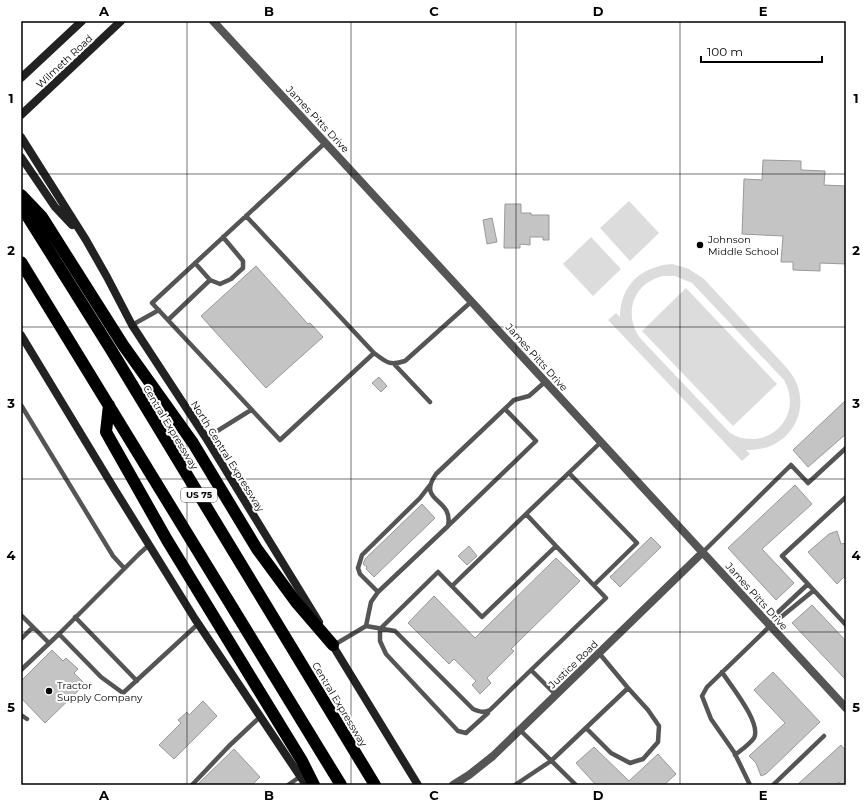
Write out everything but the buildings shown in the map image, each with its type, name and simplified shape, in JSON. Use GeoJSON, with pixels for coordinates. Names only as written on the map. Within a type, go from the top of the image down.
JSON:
{"type":"FeatureCollection","features":[{"type":"Feature","properties":{"kind":"highway"},"geometry":{"type":"LineString","coordinates":[[21,196],[42,218],[123,345],[193,443],[257,549],[296,602],[333,645]]}},
{"type":"Feature","properties":{"kind":"highway","name":"Central Expressway"},"geometry":{"type":"LineString","coordinates":[[21,206],[110,348],[375,785]]}},
{"type":"Feature","properties":{"kind":"highway","name":"US 75"},"geometry":{"type":"LineString","coordinates":[[21,262],[341,785]]}},
{"type":"Feature","properties":{"kind":"highway"},"geometry":{"type":"LineString","coordinates":[[109,405],[106,432],[167,540],[302,761],[314,785]]}},
{"type":"Feature","properties":{"kind":"main road","name":"Wilmeth Road"},"geometry":{"type":"LineString","coordinates":[[21,78],[82,21]]}},
{"type":"Feature","properties":{"kind":"main road","name":"Wilmeth Road"},"geometry":{"type":"LineString","coordinates":[[21,115],[121,21]]}},
{"type":"Feature","properties":{"kind":"main road","name":"North Central Expressway"},"geometry":{"type":"LineString","coordinates":[[21,137],[108,277],[132,325],[206,438],[418,785]]}},
{"type":"Feature","properties":{"kind":"main road"},"geometry":{"type":"LineString","coordinates":[[21,157],[55,206],[86,240]]}},
{"type":"Feature","properties":{"kind":"main road"},"geometry":{"type":"LineString","coordinates":[[21,335],[198,624],[306,785]]}},
{"type":"Feature","properties":{"kind":"street","name":"James Pitts Drive"},"geometry":{"type":"LineString","coordinates":[[213,21],[846,708]]}},
{"type":"Feature","properties":{"kind":"street","name":"Justice Road"},"geometry":{"type":"LineString","coordinates":[[453,785],[482,766],[703,552]]}},
{"type":"Feature","properties":{"kind":"lane"},"geometry":{"type":"LineString","coordinates":[[326,142],[152,303],[280,440],[374,353]]}},
{"type":"Feature","properties":{"kind":"lane"},"geometry":{"type":"LineString","coordinates":[[246,216],[374,353],[386,362],[396,364],[405,362],[472,301]]}},
{"type":"Feature","properties":{"kind":"lane"},"geometry":{"type":"LineString","coordinates":[[195,263],[210,280],[220,284],[231,279],[244,268],[243,261],[223,237]]}},
{"type":"Feature","properties":{"kind":"lane"},"geometry":{"type":"LineString","coordinates":[[168,320],[210,280]]}},
{"type":"Feature","properties":{"kind":"lane"},"geometry":{"type":"LineString","coordinates":[[132,325],[159,310]]}},
{"type":"Feature","properties":{"kind":"lane"},"geometry":{"type":"LineString","coordinates":[[396,364],[430,402]]}},
{"type":"Feature","properties":{"kind":"lane"},"geometry":{"type":"LineString","coordinates":[[378,592],[360,574],[358,568],[362,555],[420,498],[436,474],[504,409],[514,400],[529,396],[546,381]]}},
{"type":"Feature","properties":{"kind":"lane"},"geometry":{"type":"LineString","coordinates":[[21,405],[113,556],[124,568]]}},
{"type":"Feature","properties":{"kind":"lane"},"geometry":{"type":"LineString","coordinates":[[366,626],[371,602],[378,592],[536,441],[504,409]]}},
{"type":"Feature","properties":{"kind":"lane"},"geometry":{"type":"LineString","coordinates":[[206,438],[251,410]]}},
{"type":"Feature","properties":{"kind":"lane"},"geometry":{"type":"LineString","coordinates":[[452,586],[601,442]]}},
{"type":"Feature","properties":{"kind":"lane"},"geometry":{"type":"LineString","coordinates":[[703,552],[791,465],[808,483],[846,448]]}},
{"type":"Feature","properties":{"kind":"lane"},"geometry":{"type":"LineString","coordinates":[[569,473],[637,543],[594,585]]}},
{"type":"Feature","properties":{"kind":"lane"},"geometry":{"type":"LineString","coordinates":[[430,485],[430,494],[443,505],[449,515],[448,526]]}},
{"type":"Feature","properties":{"kind":"lane"},"geometry":{"type":"LineString","coordinates":[[846,498],[782,556],[846,625]]}},
{"type":"Feature","properties":{"kind":"lane"},"geometry":{"type":"LineString","coordinates":[[526,514],[606,598],[466,733],[458,731],[386,654],[380,640],[380,629],[438,572],[482,617],[556,546]]}},
{"type":"Feature","properties":{"kind":"lane"},"geometry":{"type":"LineString","coordinates":[[21,670],[149,545]]}},
{"type":"Feature","properties":{"kind":"lane"},"geometry":{"type":"LineString","coordinates":[[770,626],[775,616],[808,584]]}},
{"type":"Feature","properties":{"kind":"lane"},"geometry":{"type":"LineString","coordinates":[[750,785],[735,755],[711,719],[702,696],[707,687],[770,626],[813,590]]}},
{"type":"Feature","properties":{"kind":"lane"},"geometry":{"type":"LineString","coordinates":[[21,615],[49,643]]}},
{"type":"Feature","properties":{"kind":"lane"},"geometry":{"type":"LineString","coordinates":[[75,617],[137,681]]}},
{"type":"Feature","properties":{"kind":"lane"},"geometry":{"type":"LineString","coordinates":[[58,634],[101,677],[123,693],[198,624]]}},
{"type":"Feature","properties":{"kind":"lane"},"geometry":{"type":"LineString","coordinates":[[333,645],[366,626],[396,631],[473,709],[483,713],[490,710]]}},
{"type":"Feature","properties":{"kind":"lane"},"geometry":{"type":"LineString","coordinates":[[21,639],[33,627]]}},
{"type":"Feature","properties":{"kind":"lane"},"geometry":{"type":"LineString","coordinates":[[586,728],[611,753],[630,763],[643,759],[658,742],[659,726],[648,710],[599,652]]}},
{"type":"Feature","properties":{"kind":"lane"},"geometry":{"type":"LineString","coordinates":[[531,670],[556,695]]}},
{"type":"Feature","properties":{"kind":"lane"},"geometry":{"type":"LineString","coordinates":[[722,672],[752,718],[755,730],[754,737],[748,745],[735,755]]}},
{"type":"Feature","properties":{"kind":"lane"},"geometry":{"type":"LineString","coordinates":[[515,785],[551,761],[628,688]]}},
{"type":"Feature","properties":{"kind":"lane"},"geometry":{"type":"LineString","coordinates":[[21,715],[27,719]]}},
{"type":"Feature","properties":{"kind":"lane"},"geometry":{"type":"LineString","coordinates":[[192,785],[249,726],[261,716]]}},
{"type":"Feature","properties":{"kind":"lane"},"geometry":{"type":"LineString","coordinates":[[520,730],[576,785]]}},
{"type":"Feature","properties":{"kind":"lane"},"geometry":{"type":"LineString","coordinates":[[773,785],[824,736]]}},
{"type":"Feature","properties":{"kind":"lane"},"geometry":{"type":"LineString","coordinates":[[288,785],[300,776]]}},
{"type":"Feature","properties":{"kind":"shaded area"},"geometry":{"type":"Polygon","coordinates":[[[629,201],[659,233],[630,261],[600,228],[629,201]]]}},
{"type":"Feature","properties":{"kind":"shaded area"},"geometry":{"type":"Polygon","coordinates":[[[591,237],[621,269],[593,296],[563,264],[591,237]]]}},
{"type":"Feature","properties":{"kind":"shaded area"},"geometry":{"type":"Polygon","coordinates":[[[672,264],[689,269],[704,279],[786,367],[795,381],[800,395],[800,409],[796,422],[788,434],[777,443],[763,448],[746,450],[750,454],[742,461],[608,320],[616,313],[620,317],[624,296],[635,279],[642,273],[661,266],[672,264]],[[663,276],[653,280],[644,285],[638,292],[632,310],[632,319],[640,338],[730,433],[744,438],[757,439],[768,435],[778,428],[786,419],[789,407],[789,394],[784,380],[692,283],[675,276],[663,276]]]}},
{"type":"Feature","properties":{"kind":"shaded area"},"geometry":{"type":"Polygon","coordinates":[[[686,288],[777,384],[733,426],[642,331],[686,288]]]}},
{"type":"Feature","properties":{"kind":"place","name":"Johnson Middle School"},"geometry":{"type":"Point","coordinates":[700,245]}},
{"type":"Feature","properties":{"kind":"place","name":"Tractor Supply Company"},"geometry":{"type":"Point","coordinates":[49,691]}}]}
